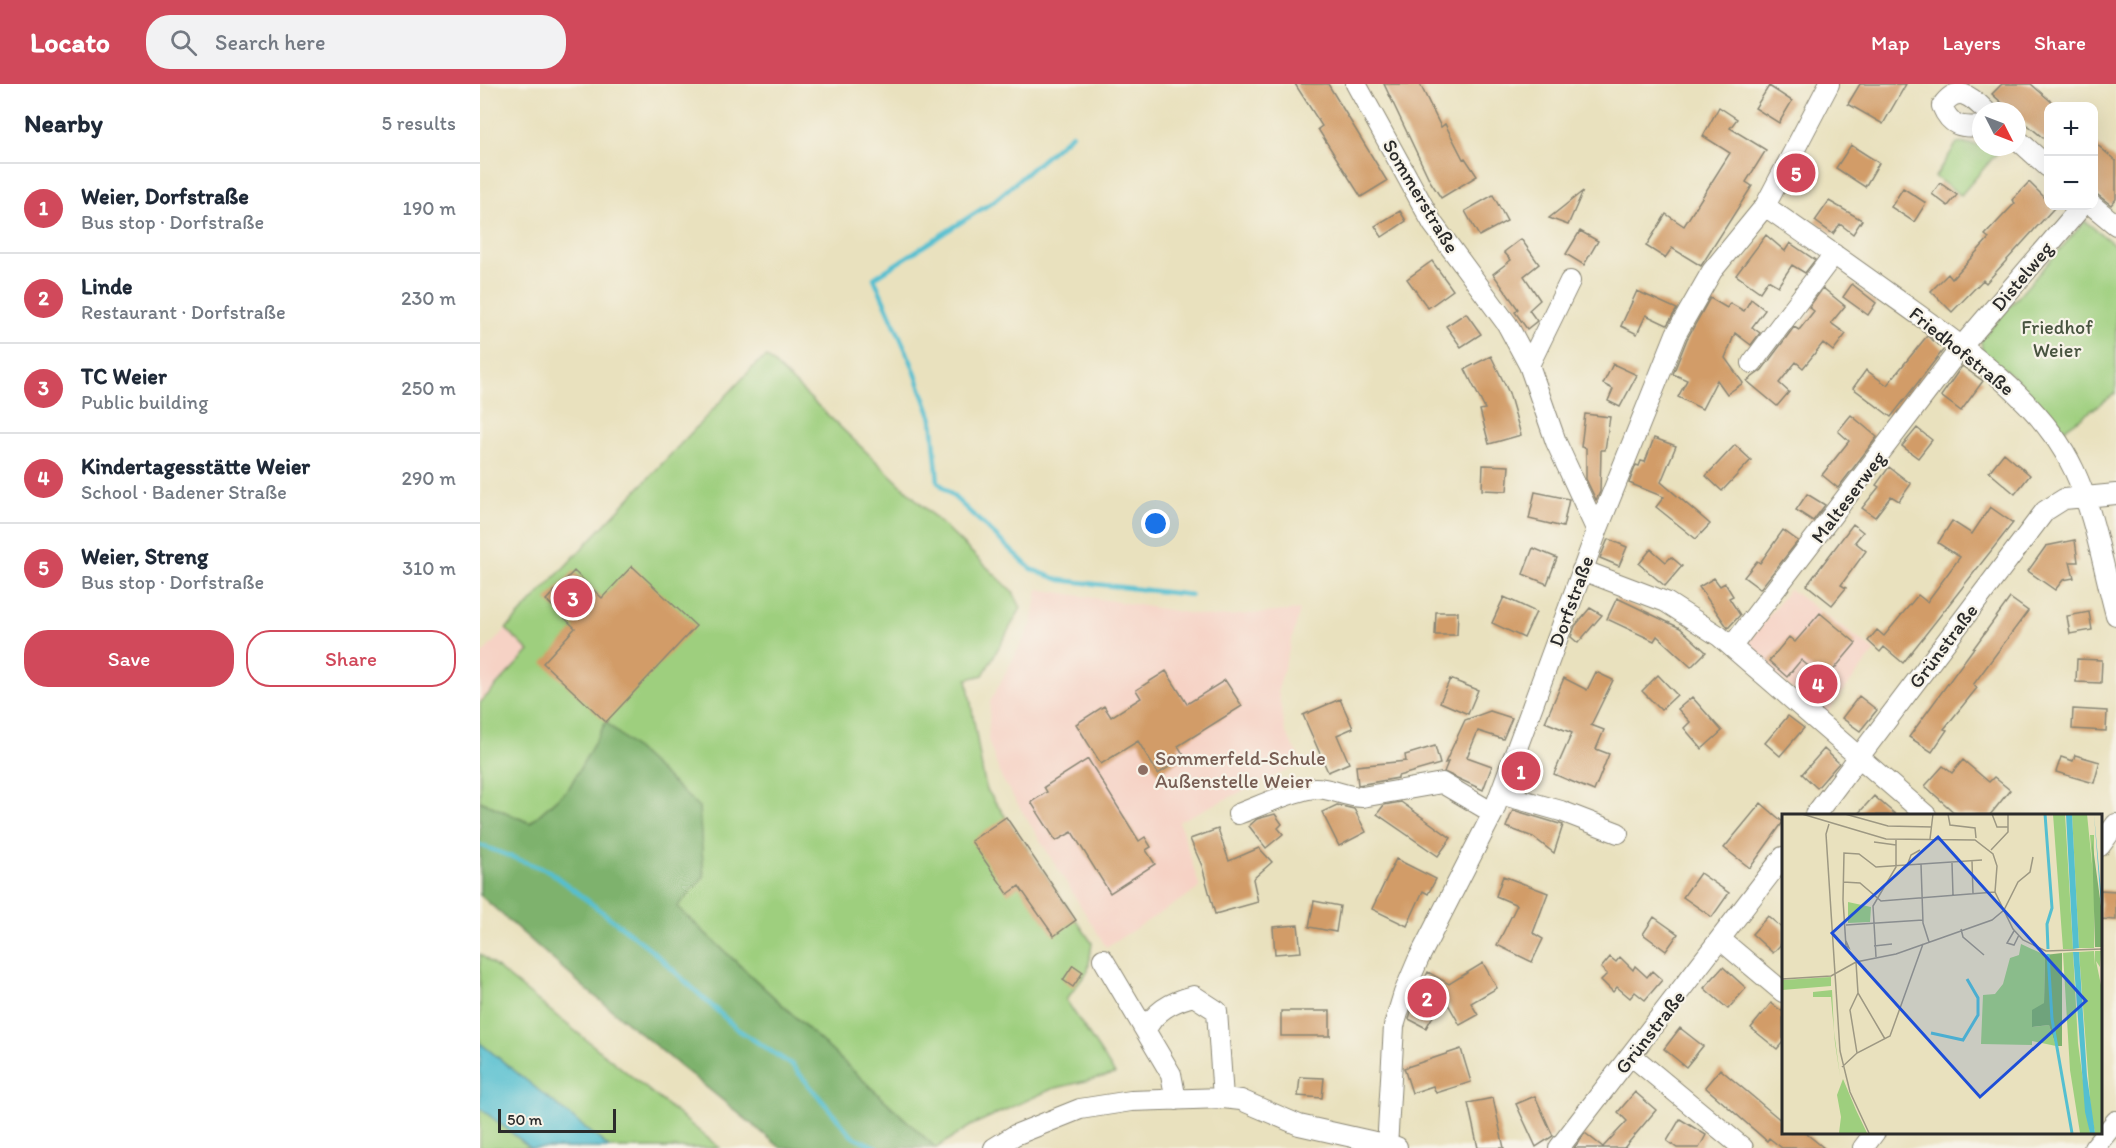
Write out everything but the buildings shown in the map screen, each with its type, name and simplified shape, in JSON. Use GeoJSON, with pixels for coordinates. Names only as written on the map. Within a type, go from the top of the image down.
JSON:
{"type":"FeatureCollection","features":[{"type":"Feature","properties":{"kind":"street","name":"Sommerstraße"},"geometry":{"type":"LineString","coordinates":[[1356,84],[1433,224],[1508,324],[1529,365],[1556,442],[1597,531]]}},
{"type":"Feature","properties":{"kind":"street","name":"Dorfstraße"},"geometry":{"type":"LineString","coordinates":[[1391,1147],[1394,1026],[1404,993],[1418,960],[1493,813],[1582,570],[1676,334],[1712,271],[1765,206],[1829,84]]}},
{"type":"Feature","properties":{"kind":"street"},"geometry":{"type":"LineString","coordinates":[[1972,127],[1962,128],[1947,118],[1942,106],[1957,88],[1977,102]]}},
{"type":"Feature","properties":{"kind":"street"},"geometry":{"type":"LineString","coordinates":[[2026,147],[2044,163]]}},
{"type":"Feature","properties":{"kind":"street","name":"Friedhofstraße"},"geometry":{"type":"LineString","coordinates":[[1765,206],[1962,346],[2009,385],[2057,441],[2074,469],[2084,496],[2116,615]]}},
{"type":"Feature","properties":{"kind":"street","name":"Distelweg"},"geometry":{"type":"LineString","coordinates":[[1962,346],[2079,210]]}},
{"type":"Feature","properties":{"kind":"street"},"geometry":{"type":"LineString","coordinates":[[2098,210],[2116,225]]}},
{"type":"Feature","properties":{"kind":"street"},"geometry":{"type":"LineString","coordinates":[[1752,363],[1834,254]]}},
{"type":"Feature","properties":{"kind":"street"},"geometry":{"type":"LineString","coordinates":[[1529,365],[1570,281]]}},
{"type":"Feature","properties":{"kind":"street","name":"Malteserweg"},"geometry":{"type":"LineString","coordinates":[[1732,646],[1962,346]]}},
{"type":"Feature","properties":{"kind":"street","name":"Grünstraße"},"geometry":{"type":"LineString","coordinates":[[1816,814],[2045,511],[2064,500],[2116,494]]}},
{"type":"Feature","properties":{"kind":"street"},"geometry":{"type":"LineString","coordinates":[[1582,570],[1666,602],[1732,646],[1925,814]]}},
{"type":"Feature","properties":{"kind":"street"},"geometry":{"type":"LineString","coordinates":[[1238,814],[1311,788],[1333,789],[1352,797],[1362,797],[1442,783],[1493,813]]}},
{"type":"Feature","properties":{"kind":"street"},"geometry":{"type":"LineString","coordinates":[[1500,794],[1561,811],[1618,832]]}},
{"type":"Feature","properties":{"kind":"street","name":"Grünstraße"},"geometry":{"type":"LineString","coordinates":[[1559,1148],[1782,858]]}},
{"type":"Feature","properties":{"kind":"street"},"geometry":{"type":"LineString","coordinates":[[1720,940],[1782,991]]}},
{"type":"Feature","properties":{"kind":"street"},"geometry":{"type":"LineString","coordinates":[[1103,959],[1171,1074],[1176,1100]]}},
{"type":"Feature","properties":{"kind":"street"},"geometry":{"type":"LineString","coordinates":[[1146,1030],[1158,1012],[1176,1001],[1194,996],[1217,1011],[1223,1098]]}},
{"type":"Feature","properties":{"kind":"street"},"geometry":{"type":"LineString","coordinates":[[1632,1056],[1743,1148]]}},
{"type":"Feature","properties":{"kind":"street"},"geometry":{"type":"LineString","coordinates":[[994,1148],[1015,1135],[1080,1109],[1131,1101],[1223,1098],[1241,1100],[1299,1125],[1391,1147]]}},
{"type":"Feature","properties":{"kind":"street"},"geometry":{"type":"LineString","coordinates":[[2094,1148],[2116,1121]]}},
{"type":"Feature","properties":{"kind":"street"},"geometry":{"type":"LineString","coordinates":[[1863,1148],[1874,1133]]}},
{"type":"Feature","properties":{"kind":"shaded area","name":"Sommerfeld-Schule Außenstelle Weier"},"geometry":{"type":"Polygon","coordinates":[[[1038,589],[1212,617],[1300,610],[1278,690],[1285,731],[1303,763],[1179,821],[1200,888],[1106,947],[1001,777],[988,740],[990,702],[1032,623],[1038,589]]]}},
{"type":"Feature","properties":{"kind":"shaded area"},"geometry":{"type":"Polygon","coordinates":[[[1789,589],[1875,651],[1824,716],[1744,648],[1789,589]]]}},
{"type":"Feature","properties":{"kind":"shaded area"},"geometry":{"type":"Polygon","coordinates":[[[506,629],[530,651],[480,703],[480,656],[506,629]]]}},
{"type":"Feature","properties":{"kind":"green space"},"geometry":{"type":"Polygon","coordinates":[[[1957,143],[1972,144],[1972,156],[1994,156],[1961,195],[1935,177],[1957,143]]]}},
{"type":"Feature","properties":{"kind":"green space","name":"Friedhof Weier"},"geometry":{"type":"Polygon","coordinates":[[[2085,221],[2116,246],[2116,393],[2062,431],[2014,377],[1982,351],[1981,339],[2085,221]]]}},
{"type":"Feature","properties":{"kind":"green space"},"geometry":{"type":"Polygon","coordinates":[[[767,357],[1013,592],[1021,608],[983,675],[967,679],[983,775],[987,790],[1092,943],[1088,971],[1066,1000],[1115,1074],[1052,1089],[972,1125],[936,1148],[676,906],[606,723],[569,788],[530,823],[480,801],[480,703],[529,651],[506,629],[757,363],[767,357]]]}},
{"type":"Feature","properties":{"kind":"green space"},"geometry":{"type":"Polygon","coordinates":[[[606,722],[699,807],[704,877],[677,907],[936,1148],[781,1148],[586,989],[480,895],[480,801],[530,823],[569,788],[606,722]]]}},
{"type":"Feature","properties":{"kind":"green space"},"geometry":{"type":"Polygon","coordinates":[[[480,954],[720,1148],[610,1148],[480,1043],[480,954]]]}},
{"type":"Feature","properties":{"kind":"green space"},"geometry":{"type":"Polygon","coordinates":[[[480,1108],[531,1148],[480,1148],[480,1108]]]}},
{"type":"Feature","properties":{"kind":"water"},"geometry":{"type":"Polygon","coordinates":[[[480,1043],[610,1148],[531,1148],[480,1108],[480,1043]]]}},
{"type":"Feature","properties":{"kind":"waterway"},"geometry":{"type":"LineString","coordinates":[[1072,134],[994,201],[874,278],[912,364],[932,419],[938,482],[1031,569],[1060,580],[1191,595]]}},
{"type":"Feature","properties":{"kind":"waterway"},"geometry":{"type":"LineString","coordinates":[[480,845],[549,871],[648,947],[737,1029],[792,1065],[852,1136],[878,1148]]}},
{"type":"Feature","properties":{"kind":"place","name":"Weier, Streng"},"geometry":{"type":"Point","coordinates":[1796,173]}},
{"type":"Feature","properties":{"kind":"place","name":"TC Weier"},"geometry":{"type":"Point","coordinates":[573,598]}},
{"type":"Feature","properties":{"kind":"place","name":"Kindertagesstätte Weier"},"geometry":{"type":"Point","coordinates":[1818,684]}},
{"type":"Feature","properties":{"kind":"place","name":"Sommerfeld-Schule Außenstelle Weier"},"geometry":{"type":"Point","coordinates":[1143,770]}},
{"type":"Feature","properties":{"kind":"place","name":"Weier, Dorfstraße"},"geometry":{"type":"Point","coordinates":[1521,771]}},
{"type":"Feature","properties":{"kind":"place","name":"Linde"},"geometry":{"type":"Point","coordinates":[1427,998]}}]}
